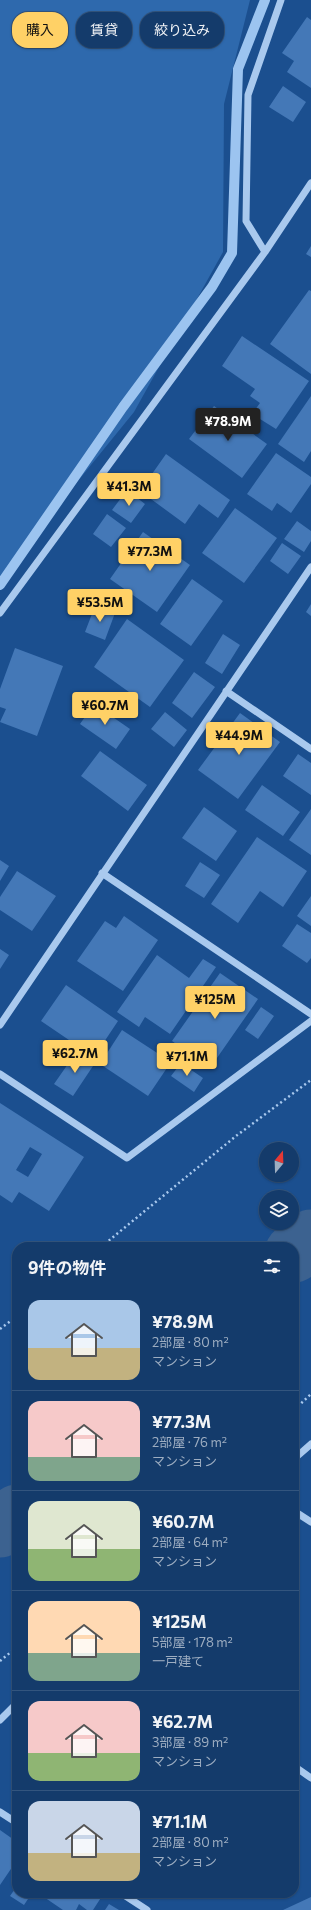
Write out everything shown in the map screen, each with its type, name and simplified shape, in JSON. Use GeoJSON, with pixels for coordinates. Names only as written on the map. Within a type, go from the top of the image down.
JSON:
{"type":"FeatureCollection","features":[{"type":"Feature","properties":{"kind":"street"},"geometry":{"type":"LineString","coordinates":[[265,252],[246,221],[248,95],[281,0]]}},
{"type":"Feature","properties":{"kind":"street"},"geometry":{"type":"LineString","coordinates":[[0,613],[265,252],[311,183]]}},
{"type":"Feature","properties":{"kind":"street"},"geometry":{"type":"LineString","coordinates":[[0,1025],[311,567]]}},
{"type":"Feature","properties":{"kind":"street"},"geometry":{"type":"LineString","coordinates":[[226,691],[311,749]]}},
{"type":"Feature","properties":{"kind":"street"},"geometry":{"type":"LineString","coordinates":[[102,873],[311,1014]]}},
{"type":"Feature","properties":{"kind":"street"},"geometry":{"type":"LineString","coordinates":[[0,1074],[127,1158],[311,1021]]}},
{"type":"Feature","properties":{"kind":"street"},"geometry":{"type":"LineString","coordinates":[[299,1455],[311,1444]]}},
{"type":"Feature","properties":{"kind":"street"},"geometry":{"type":"LineString","coordinates":[[299,1514],[311,1522]]}},
{"type":"Feature","properties":{"kind":"street"},"geometry":{"type":"LineString","coordinates":[[0,1720],[12,1708]]}},
{"type":"Feature","properties":{"kind":"street"},"geometry":{"type":"LineString","coordinates":[[299,1770],[311,1778]]}},
{"type":"Feature","properties":{"kind":"street"},"geometry":{"type":"LineString","coordinates":[[0,1812],[12,1820]]}},
{"type":"Feature","properties":{"kind":"street"},"geometry":{"type":"LineString","coordinates":[[129,1898],[147,1910]]}},
{"type":"Feature","properties":{"kind":"path"},"geometry":{"type":"LineString","coordinates":[[107,1242],[236,1136],[311,1080]]}},
{"type":"Feature","properties":{"kind":"path"},"geometry":{"type":"LineString","coordinates":[[0,1329],[12,1320]]}},
{"type":"Feature","properties":{"kind":"path"},"geometry":{"type":"LineString","coordinates":[[299,1405],[311,1394]]}},
{"type":"Feature","properties":{"kind":"path"},"geometry":{"type":"LineString","coordinates":[[0,1661],[12,1651]]}},
{"type":"Feature","properties":{"kind":"shaded area"},"geometry":{"type":"Polygon","coordinates":[[[0,0],[250,0],[224,104],[223,252],[134,412],[0,577],[0,0]]]}},
{"type":"Feature","properties":{"kind":"building"},"geometry":{"type":"Polygon","coordinates":[[[307,17],[311,20],[311,88],[287,72],[294,61],[282,53],[307,17]]]}},
{"type":"Feature","properties":{"kind":"building"},"geometry":{"type":"Polygon","coordinates":[[[283,86],[306,102],[293,122],[269,107],[283,86]]]}},
{"type":"Feature","properties":{"kind":"building"},"geometry":{"type":"Polygon","coordinates":[[[311,246],[311,257],[306,254],[311,246]]]}},
{"type":"Feature","properties":{"kind":"building"},"geometry":{"type":"Polygon","coordinates":[[[309,290],[311,291],[311,374],[270,344],[309,290]]]}},
{"type":"Feature","properties":{"kind":"building"},"geometry":{"type":"Polygon","coordinates":[[[242,336],[309,381],[276,429],[252,414],[260,403],[250,396],[255,389],[222,366],[242,336]]]}},
{"type":"Feature","properties":{"kind":"building"},"geometry":{"type":"Polygon","coordinates":[[[311,396],[311,451],[304,462],[278,444],[311,396]]]}},
{"type":"Feature","properties":{"kind":"building"},"geometry":{"type":"Polygon","coordinates":[[[214,406],[267,444],[242,478],[189,439],[214,406]]]}},
{"type":"Feature","properties":{"kind":"building"},"geometry":{"type":"Polygon","coordinates":[[[276,453],[311,477],[311,484],[291,513],[277,503],[272,511],[247,494],[276,453]]]}},
{"type":"Feature","properties":{"kind":"building"},"geometry":{"type":"Polygon","coordinates":[[[166,454],[230,500],[218,518],[199,504],[185,524],[140,491],[166,454]]]}},
{"type":"Feature","properties":{"kind":"building"},"geometry":{"type":"Polygon","coordinates":[[[127,490],[145,504],[131,523],[112,510],[127,490]]]}},
{"type":"Feature","properties":{"kind":"building"},"geometry":{"type":"Polygon","coordinates":[[[235,508],[277,538],[244,583],[202,553],[235,508]]]}},
{"type":"Feature","properties":{"kind":"building"},"geometry":{"type":"Polygon","coordinates":[[[107,514],[126,528],[111,547],[93,534],[107,514]]]}},
{"type":"Feature","properties":{"kind":"building"},"geometry":{"type":"Polygon","coordinates":[[[297,521],[311,531],[311,541],[304,552],[284,539],[297,521]]]}},
{"type":"Feature","properties":{"kind":"building"},"geometry":{"type":"Polygon","coordinates":[[[143,532],[190,565],[157,612],[110,579],[143,532]]]}},
{"type":"Feature","properties":{"kind":"building"},"geometry":{"type":"Polygon","coordinates":[[[282,543],[301,556],[288,574],[270,561],[282,543]]]}},
{"type":"Feature","properties":{"kind":"building"},"geometry":{"type":"Polygon","coordinates":[[[192,579],[223,601],[191,646],[160,624],[192,579]]]}},
{"type":"Feature","properties":{"kind":"building"},"geometry":{"type":"Polygon","coordinates":[[[311,604],[311,616],[306,612],[311,604]]]}},
{"type":"Feature","properties":{"kind":"building"},"geometry":{"type":"Polygon","coordinates":[[[95,606],[115,613],[105,640],[85,632],[95,606]]]}},
{"type":"Feature","properties":{"kind":"building"},"geometry":{"type":"Polygon","coordinates":[[[127,619],[184,660],[150,707],[94,667],[127,619]]]}},
{"type":"Feature","properties":{"kind":"building"},"geometry":{"type":"Polygon","coordinates":[[[223,634],[240,645],[222,674],[205,663],[223,634]]]}},
{"type":"Feature","properties":{"kind":"building"},"geometry":{"type":"Polygon","coordinates":[[[15,648],[63,666],[37,736],[0,722],[6,709],[0,707],[0,689],[15,648]]]}},
{"type":"Feature","properties":{"kind":"building"},"geometry":{"type":"Polygon","coordinates":[[[194,672],[215,687],[192,718],[172,703],[194,672]]]}},
{"type":"Feature","properties":{"kind":"building"},"geometry":{"type":"Polygon","coordinates":[[[94,704],[130,729],[116,749],[80,724],[94,704]]]}},
{"type":"Feature","properties":{"kind":"building"},"geometry":{"type":"Polygon","coordinates":[[[165,712],[187,730],[174,747],[151,729],[165,712]]]}},
{"type":"Feature","properties":{"kind":"building"},"geometry":{"type":"Polygon","coordinates":[[[240,713],[280,742],[238,799],[198,770],[240,713]]]}},
{"type":"Feature","properties":{"kind":"building"},"geometry":{"type":"Polygon","coordinates":[[[100,751],[147,785],[128,811],[81,776],[100,751]]]}},
{"type":"Feature","properties":{"kind":"building"},"geometry":{"type":"Polygon","coordinates":[[[298,754],[311,763],[311,795],[283,776],[298,754]]]}},
{"type":"Feature","properties":{"kind":"building"},"geometry":{"type":"Polygon","coordinates":[[[262,785],[300,812],[283,836],[245,810],[262,785]]]}},
{"type":"Feature","properties":{"kind":"building"},"geometry":{"type":"Polygon","coordinates":[[[204,807],[237,831],[216,861],[182,838],[204,807]]]}},
{"type":"Feature","properties":{"kind":"building"},"geometry":{"type":"Polygon","coordinates":[[[311,809],[311,855],[289,840],[311,809]]]}},
{"type":"Feature","properties":{"kind":"building"},"geometry":{"type":"Polygon","coordinates":[[[257,837],[307,871],[283,907],[260,891],[238,923],[211,904],[257,837]]]}},
{"type":"Feature","properties":{"kind":"building"},"geometry":{"type":"Polygon","coordinates":[[[0,860],[9,866],[0,881],[0,860]]]}},
{"type":"Feature","properties":{"kind":"building"},"geometry":{"type":"Polygon","coordinates":[[[200,862],[220,875],[204,898],[185,886],[200,862]]]}},
{"type":"Feature","properties":{"kind":"building"},"geometry":{"type":"Polygon","coordinates":[[[17,871],[56,896],[32,931],[0,910],[0,897],[17,871]]]}},
{"type":"Feature","properties":{"kind":"building"},"geometry":{"type":"Polygon","coordinates":[[[311,896],[311,926],[297,916],[311,896]]]}},
{"type":"Feature","properties":{"kind":"building"},"geometry":{"type":"Polygon","coordinates":[[[124,916],[158,940],[123,991],[77,961],[105,921],[116,928],[124,916]]]}},
{"type":"Feature","properties":{"kind":"building"},"geometry":{"type":"Polygon","coordinates":[[[297,924],[311,933],[311,958],[307,963],[282,946],[297,924]]]}},
{"type":"Feature","properties":{"kind":"building"},"geometry":{"type":"Polygon","coordinates":[[[0,949],[9,955],[0,969],[0,949]]]}},
{"type":"Feature","properties":{"kind":"building"},"geometry":{"type":"Polygon","coordinates":[[[157,955],[189,978],[203,959],[216,967],[170,1034],[145,1017],[139,1027],[117,1012],[157,955]]]}},
{"type":"Feature","properties":{"kind":"building"},"geometry":{"type":"Polygon","coordinates":[[[220,973],[258,999],[210,1068],[172,1041],[220,973]]]}},
{"type":"Feature","properties":{"kind":"building"},"geometry":{"type":"Polygon","coordinates":[[[66,985],[118,1021],[94,1057],[41,1021],[66,985]]]}},
{"type":"Feature","properties":{"kind":"building"},"geometry":{"type":"Polygon","coordinates":[[[261,1007],[274,1016],[258,1039],[245,1030],[261,1007]]]}},
{"type":"Feature","properties":{"kind":"building"},"geometry":{"type":"Polygon","coordinates":[[[122,1030],[171,1062],[148,1096],[100,1064],[122,1030]]]}},
{"type":"Feature","properties":{"kind":"building"},"geometry":{"type":"Polygon","coordinates":[[[77,1051],[95,1063],[73,1096],[54,1084],[77,1051]]]}},
{"type":"Feature","properties":{"kind":"building"},"geometry":{"type":"Polygon","coordinates":[[[181,1063],[203,1078],[194,1092],[171,1076],[181,1063]]]}},
{"type":"Feature","properties":{"kind":"building"},"geometry":{"type":"Polygon","coordinates":[[[0,1103],[84,1157],[49,1211],[19,1192],[12,1203],[0,1195],[0,1103]],[[30,1147],[16,1170],[28,1177],[42,1154],[30,1147]]]}},
{"type":"Feature","properties":{"kind":"building"},"geometry":{"type":"Polygon","coordinates":[[[0,1830],[12,1838],[12,1867],[0,1885],[0,1830]]]}},
{"type":"Feature","properties":{"kind":"building"},"geometry":{"type":"Polygon","coordinates":[[[311,1897],[311,1910],[283,1910],[311,1897]]]}},
{"type":"Feature","properties":{"kind":"building"},"geometry":{"type":"Polygon","coordinates":[[[13,1898],[29,1898],[24,1905],[13,1898]]]}},
{"type":"Feature","properties":{"kind":"building"},"geometry":{"type":"Polygon","coordinates":[[[45,1898],[101,1898],[93,1910],[87,1910],[79,1904],[76,1910],[63,1910],[45,1898]]]}},
{"type":"Feature","properties":{"kind":"building"},"geometry":{"type":"Polygon","coordinates":[[[109,1904],[119,1910],[105,1910],[109,1904]]]}},
{"type":"Feature","properties":{"kind":"waterway"},"geometry":{"type":"LineString","coordinates":[[0,585],[123,407],[212,287],[232,253],[238,69],[265,0]]}},
{"type":"Feature","properties":{"kind":"waterway"},"geometry":{"type":"LineString","coordinates":[[299,1249],[311,1239]]}},
{"type":"Feature","properties":{"kind":"waterway"},"geometry":{"type":"LineString","coordinates":[[0,1528],[12,1518]]}}]}
